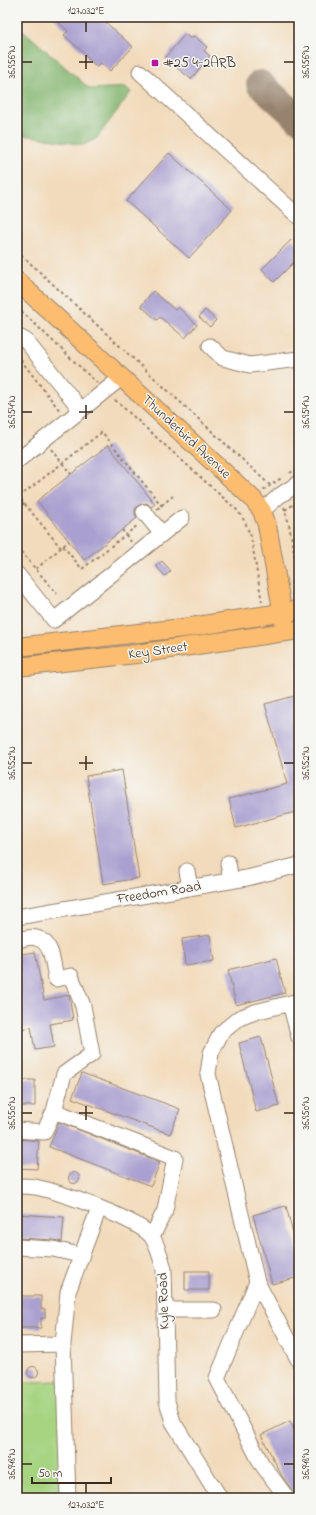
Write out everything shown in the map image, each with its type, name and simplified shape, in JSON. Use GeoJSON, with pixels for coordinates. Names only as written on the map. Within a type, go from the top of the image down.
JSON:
{"type":"FeatureCollection","features":[{"type":"Feature","properties":{"kind":"main road","name":"Thunderbird Avenue"},"geometry":{"type":"LineString","coordinates":[[17,281],[253,499],[262,511],[267,525],[291,611],[292,631]]}},
{"type":"Feature","properties":{"kind":"main road","name":"Key Street"},"geometry":{"type":"LineString","coordinates":[[17,647],[191,627],[291,611]]}},
{"type":"Feature","properties":{"kind":"main road","name":"Key Street"},"geometry":{"type":"LineString","coordinates":[[17,667],[136,654],[292,631]]}},
{"type":"Feature","properties":{"kind":"street"},"geometry":{"type":"LineString","coordinates":[[140,72],[299,217]]}},
{"type":"Feature","properties":{"kind":"street"},"geometry":{"type":"LineString","coordinates":[[17,338],[21,338],[26,341],[81,410]]}},
{"type":"Feature","properties":{"kind":"street"},"geometry":{"type":"LineString","coordinates":[[210,346],[223,358],[250,366],[299,358]]}},
{"type":"Feature","properties":{"kind":"street"},"geometry":{"type":"LineString","coordinates":[[17,461],[121,378]]}},
{"type":"Feature","properties":{"kind":"street"},"geometry":{"type":"LineString","coordinates":[[262,511],[279,496],[299,483]]}},
{"type":"Feature","properties":{"kind":"street"},"geometry":{"type":"LineString","coordinates":[[146,514],[161,540]]}},
{"type":"Feature","properties":{"kind":"street"},"geometry":{"type":"LineString","coordinates":[[17,574],[54,620],[140,552],[161,540],[182,518]]}},
{"type":"Feature","properties":{"kind":"street"},"geometry":{"type":"LineString","coordinates":[[228,863],[231,881]]}},
{"type":"Feature","properties":{"kind":"street","name":"Freedom Road"},"geometry":{"type":"LineString","coordinates":[[17,917],[231,881],[299,865]]}},
{"type":"Feature","properties":{"kind":"street"},"geometry":{"type":"LineString","coordinates":[[187,871],[190,888]]}},
{"type":"Feature","properties":{"kind":"street"},"geometry":{"type":"LineString","coordinates":[[17,940],[35,937],[44,941],[49,946],[56,979],[71,976],[83,1006],[92,1054],[64,1074],[54,1111],[44,1132],[17,1130]]}},
{"type":"Feature","properties":{"kind":"street"},"geometry":{"type":"LineString","coordinates":[[299,1037],[295,1002],[255,1012],[239,1018],[221,1032],[211,1053],[208,1074],[257,1282],[299,1361]]}},
{"type":"Feature","properties":{"kind":"street"},"geometry":{"type":"LineString","coordinates":[[54,1111],[175,1158],[165,1210],[152,1237]]}},
{"type":"Feature","properties":{"kind":"street","name":"Kyle Road"},"geometry":{"type":"LineString","coordinates":[[17,1186],[34,1187],[99,1208],[135,1223],[152,1237],[164,1269],[167,1401],[173,1422],[217,1497]]}},
{"type":"Feature","properties":{"kind":"street"},"geometry":{"type":"LineString","coordinates":[[68,1498],[64,1344],[68,1292],[80,1255],[99,1208]]}},
{"type":"Feature","properties":{"kind":"street"},"geometry":{"type":"LineString","coordinates":[[17,1247],[52,1249],[80,1255]]}},
{"type":"Feature","properties":{"kind":"street"},"geometry":{"type":"LineString","coordinates":[[257,1282],[216,1378],[261,1463],[287,1498]]}},
{"type":"Feature","properties":{"kind":"street"},"geometry":{"type":"LineString","coordinates":[[165,1310],[214,1310]]}},
{"type":"Feature","properties":{"kind":"street"},"geometry":{"type":"LineString","coordinates":[[17,1345],[64,1344]]}},
{"type":"Feature","properties":{"kind":"path"},"geometry":{"type":"LineString","coordinates":[[17,251],[270,485]]}},
{"type":"Feature","properties":{"kind":"path"},"geometry":{"type":"LineString","coordinates":[[17,307],[105,391],[238,511],[245,522],[251,537],[262,602]]}},
{"type":"Feature","properties":{"kind":"path"},"geometry":{"type":"LineString","coordinates":[[17,316],[22,312]]}},
{"type":"Feature","properties":{"kind":"path"},"geometry":{"type":"LineString","coordinates":[[17,355],[61,410],[56,414]]}},
{"type":"Feature","properties":{"kind":"path"},"geometry":{"type":"LineString","coordinates":[[162,506],[102,432],[19,497],[82,569],[125,534],[146,514],[162,506],[173,496]]}},
{"type":"Feature","properties":{"kind":"path"},"geometry":{"type":"LineString","coordinates":[[49,447],[72,474]]}},
{"type":"Feature","properties":{"kind":"path"},"geometry":{"type":"LineString","coordinates":[[299,501],[285,510],[299,580]]}},
{"type":"Feature","properties":{"kind":"path"},"geometry":{"type":"LineString","coordinates":[[17,509],[24,503]]}},
{"type":"Feature","properties":{"kind":"path"},"geometry":{"type":"LineString","coordinates":[[122,530],[140,552]]}},
{"type":"Feature","properties":{"kind":"path"},"geometry":{"type":"LineString","coordinates":[[36,569],[69,541]]}},
{"type":"Feature","properties":{"kind":"path"},"geometry":{"type":"LineString","coordinates":[[17,546],[57,594]]}},
{"type":"Feature","properties":{"kind":"green space"},"geometry":{"type":"Polygon","coordinates":[[[17,25],[90,89],[126,87],[131,92],[97,138],[84,145],[17,134],[17,25]]]}},
{"type":"Feature","properties":{"kind":"green space"},"geometry":{"type":"Polygon","coordinates":[[[65,1381],[68,1491],[17,1492],[17,1382],[65,1381]]]}},
{"type":"Feature","properties":{"kind":"building"},"geometry":{"type":"Polygon","coordinates":[[[53,17],[100,17],[133,47],[110,71],[101,63],[97,67],[64,35],[68,31],[53,17]]]}},
{"type":"Feature","properties":{"kind":"building"},"geometry":{"type":"Polygon","coordinates":[[[185,34],[191,39],[194,36],[207,47],[204,51],[210,56],[191,79],[165,58],[185,34]]]}},
{"type":"Feature","properties":{"kind":"building"},"geometry":{"type":"Polygon","coordinates":[[[169,153],[232,210],[189,258],[126,201],[169,153]]]}},
{"type":"Feature","properties":{"kind":"building"},"geometry":{"type":"Polygon","coordinates":[[[292,239],[299,246],[299,257],[274,282],[262,269],[292,239]]]}},
{"type":"Feature","properties":{"kind":"building"},"geometry":{"type":"Polygon","coordinates":[[[153,291],[175,310],[178,307],[197,325],[185,338],[160,317],[157,320],[141,306],[153,291]]]}},
{"type":"Feature","properties":{"kind":"building"},"geometry":{"type":"Polygon","coordinates":[[[205,310],[216,320],[210,327],[199,317],[205,310]]]}},
{"type":"Feature","properties":{"kind":"building"},"geometry":{"type":"Polygon","coordinates":[[[108,445],[155,504],[151,507],[147,503],[139,505],[135,509],[137,518],[84,560],[37,501],[108,445]]]}},
{"type":"Feature","properties":{"kind":"building"},"geometry":{"type":"Polygon","coordinates":[[[162,561],[171,571],[165,576],[156,566],[162,561]]]}},
{"type":"Feature","properties":{"kind":"building"},"geometry":{"type":"Polygon","coordinates":[[[298,695],[299,811],[236,828],[229,799],[287,784],[265,704],[298,695]]]}},
{"type":"Feature","properties":{"kind":"building"},"geometry":{"type":"Polygon","coordinates":[[[122,770],[139,878],[103,884],[86,776],[122,770]]]}},
{"type":"Feature","properties":{"kind":"building"},"geometry":{"type":"Polygon","coordinates":[[[210,935],[214,961],[185,965],[182,939],[210,935]]]}},
{"type":"Feature","properties":{"kind":"building"},"geometry":{"type":"Polygon","coordinates":[[[35,952],[44,1000],[69,995],[73,1020],[50,1024],[54,1047],[35,1050],[31,1027],[17,1030],[17,955],[35,952]]]}},
{"type":"Feature","properties":{"kind":"building"},"geometry":{"type":"Polygon","coordinates":[[[276,958],[285,993],[236,1005],[228,970],[276,958]]]}},
{"type":"Feature","properties":{"kind":"building"},"geometry":{"type":"Polygon","coordinates":[[[261,1037],[279,1106],[256,1112],[239,1043],[261,1037]]]}},
{"type":"Feature","properties":{"kind":"building"},"geometry":{"type":"Polygon","coordinates":[[[82,1073],[180,1109],[170,1134],[72,1098],[82,1073]]]}},
{"type":"Feature","properties":{"kind":"building"},"geometry":{"type":"Polygon","coordinates":[[[17,1080],[35,1080],[35,1106],[17,1106],[17,1080]]]}},
{"type":"Feature","properties":{"kind":"building"},"geometry":{"type":"Polygon","coordinates":[[[59,1122],[160,1162],[151,1186],[49,1147],[59,1122]]]}},
{"type":"Feature","properties":{"kind":"building"},"geometry":{"type":"Polygon","coordinates":[[[17,1139],[39,1141],[37,1169],[17,1168],[17,1139]]]}},
{"type":"Feature","properties":{"kind":"building"},"geometry":{"type":"Polygon","coordinates":[[[72,1173],[76,1173],[78,1174],[78,1182],[72,1183],[69,1180],[69,1176],[72,1173]]]}},
{"type":"Feature","properties":{"kind":"building"},"geometry":{"type":"Polygon","coordinates":[[[286,1206],[299,1257],[299,1277],[272,1284],[253,1215],[286,1206]]]}},
{"type":"Feature","properties":{"kind":"building"},"geometry":{"type":"Polygon","coordinates":[[[17,1214],[64,1217],[62,1242],[54,1240],[17,1238],[17,1214]]]}},
{"type":"Feature","properties":{"kind":"building"},"geometry":{"type":"Polygon","coordinates":[[[185,1271],[209,1271],[209,1290],[185,1290],[185,1271]]]}},
{"type":"Feature","properties":{"kind":"building"},"geometry":{"type":"Polygon","coordinates":[[[17,1296],[41,1296],[41,1309],[45,1309],[45,1318],[41,1318],[41,1328],[17,1328],[17,1296]]]}},
{"type":"Feature","properties":{"kind":"building"},"geometry":{"type":"Polygon","coordinates":[[[31,1367],[35,1367],[37,1368],[37,1376],[31,1377],[28,1374],[28,1370],[31,1367]]]}},
{"type":"Feature","properties":{"kind":"building"},"geometry":{"type":"Polygon","coordinates":[[[290,1421],[299,1440],[299,1493],[295,1495],[282,1476],[261,1435],[290,1421]]]}},
{"type":"Feature","properties":{"kind":"taxiway"},"geometry":{"type":"LineString","coordinates":[[260,84],[299,119]]}},
{"type":"Feature","properties":{"kind":"place","name":"#25 4-2ARB"},"geometry":{"type":"Point","coordinates":[155,63]}}]}
